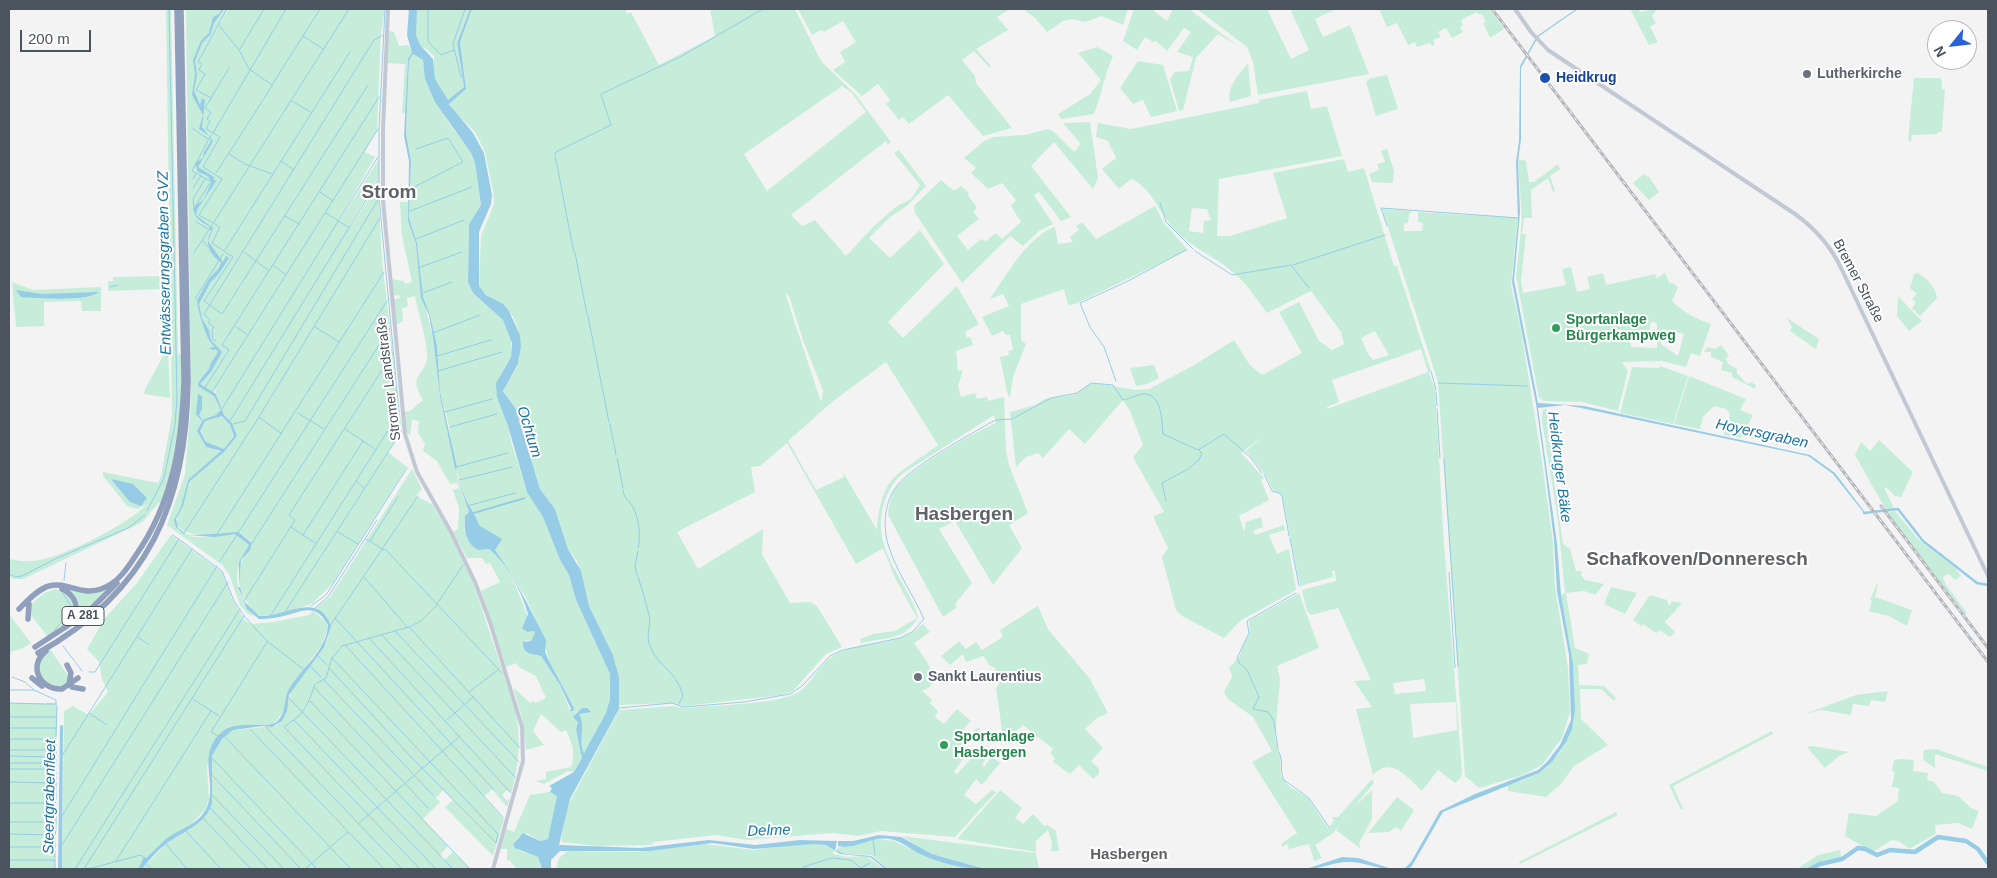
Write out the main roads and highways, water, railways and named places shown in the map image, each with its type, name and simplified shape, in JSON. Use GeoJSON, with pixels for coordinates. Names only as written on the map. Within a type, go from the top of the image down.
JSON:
{"type":"FeatureCollection","features":[{"type":"Feature","properties":{"kind":"highway","name":"A 281"},"geometry":{"type":"LineString","coordinates":[[177,9],[184,380],[181,430],[176,466],[163,506],[140,550],[113,588],[72,624],[36,650],[59,640],[104,605],[146,554],[168,510],[183,456],[187,432],[188,380],[181,9]]}},
{"type":"Feature","properties":{"kind":"highway"},"geometry":{"type":"LineString","coordinates":[[72,624],[77,608],[72,595],[66,590],[58,588],[46,590],[20,610],[47,587],[58,585],[77,591],[93,591],[112,584],[122,575]]}},
{"type":"Feature","properties":{"kind":"highway"},"geometry":{"type":"LineString","coordinates":[[28,619],[29,604]]}},
{"type":"Feature","properties":{"kind":"highway"},"geometry":{"type":"LineString","coordinates":[[59,640],[39,658],[37,672],[41,681],[49,687],[62,689],[70,686],[83,689]]}},
{"type":"Feature","properties":{"kind":"highway"},"geometry":{"type":"LineString","coordinates":[[67,665],[70,673],[70,686]]}},
{"type":"Feature","properties":{"kind":"highway"},"geometry":{"type":"LineString","coordinates":[[32,678],[48,691],[56,693],[63,692],[79,679]]}},
{"type":"Feature","properties":{"kind":"main road","name":"Stromer Landstraße"},"geometry":{"type":"LineString","coordinates":[[388,9],[383,123],[385,241],[405,434],[417,472],[461,551],[480,595],[522,727],[523,761],[493,869]]}},
{"type":"Feature","properties":{"kind":"main road","name":"Bremer Straße"},"geometry":{"type":"LineString","coordinates":[[1515,9],[1531,32],[1559,58],[1795,214],[1820,234],[1839,263],[1988,576]]}},
{"type":"Feature","properties":{"kind":"water"},"geometry":{"type":"Polygon","coordinates":[[[224,9],[214,23],[210,35],[202,43],[195,61],[197,76],[194,90],[200,105],[202,98],[205,100],[202,127],[213,141],[198,167],[214,177],[214,181],[217,180],[198,208],[196,215],[213,228],[208,241],[211,231],[209,226],[198,219],[195,215],[193,208],[204,199],[211,183],[208,176],[198,172],[195,163],[203,158],[204,152],[211,141],[209,136],[199,129],[203,115],[192,95],[195,74],[193,60],[201,41],[209,33],[213,17],[224,9]]]}},
{"type":"Feature","properties":{"kind":"water"},"geometry":{"type":"Polygon","coordinates":[[[409,9],[417,9],[416,35],[420,45],[433,59],[435,79],[448,100],[464,87],[457,43],[470,9],[472,9],[460,42],[466,89],[449,104],[473,133],[484,153],[492,195],[491,204],[479,232],[479,286],[486,295],[503,304],[509,311],[520,335],[521,347],[518,364],[503,391],[516,409],[540,489],[555,509],[568,549],[581,571],[589,606],[613,655],[619,677],[619,709],[570,799],[559,845],[640,848],[709,840],[755,845],[800,840],[837,841],[835,850],[845,854],[871,856],[888,869],[885,869],[870,857],[840,854],[826,845],[813,844],[754,849],[713,843],[649,851],[560,851],[551,860],[551,869],[542,869],[538,857],[515,848],[513,844],[523,833],[540,841],[548,839],[557,796],[550,792],[552,788],[549,786],[574,772],[582,758],[576,730],[578,722],[573,717],[582,708],[587,708],[591,712],[579,714],[582,723],[582,749],[584,753],[606,713],[610,699],[610,674],[576,600],[569,575],[560,560],[543,517],[527,492],[508,426],[497,397],[496,383],[511,357],[512,343],[503,320],[473,293],[468,282],[469,224],[481,205],[475,163],[471,153],[435,102],[425,79],[423,60],[413,54],[409,61],[406,134],[411,161],[409,218],[417,243],[423,297],[430,315],[437,346],[440,391],[457,468],[455,469],[440,396],[429,315],[421,298],[416,244],[408,221],[409,161],[404,136],[408,59],[412,53],[407,35],[409,9]]]}},
{"type":"Feature","properties":{"kind":"water"},"geometry":{"type":"Polygon","coordinates":[[[1578,9],[1538,37],[1521,68],[1521,139],[1518,162],[1520,212],[1514,280],[1538,403],[1584,406],[1810,455],[1835,473],[1867,515],[1833,474],[1808,456],[1565,405],[1538,408],[1557,543],[1561,595],[1573,664],[1575,710],[1572,729],[1566,742],[1552,762],[1539,773],[1443,812],[1412,866],[1409,869],[1404,869],[1411,862],[1440,811],[1475,794],[1538,770],[1560,745],[1571,720],[1569,655],[1557,591],[1554,540],[1544,461],[1536,404],[1512,282],[1518,220],[1516,162],[1519,141],[1520,66],[1537,36],[1578,9]]]}},
{"type":"Feature","properties":{"kind":"water"},"geometry":{"type":"Polygon","coordinates":[[[208,241],[223,262],[226,256],[229,258],[210,283],[199,304],[202,319],[209,330],[211,340],[222,352],[211,372],[200,384],[216,394],[224,415],[232,423],[237,436],[224,452],[189,482],[183,506],[176,519],[178,528],[184,534],[176,527],[174,520],[181,507],[188,480],[221,451],[206,447],[197,431],[202,421],[196,414],[198,394],[202,396],[202,409],[199,415],[202,420],[216,415],[221,410],[214,396],[198,386],[218,352],[216,349],[209,348],[215,347],[206,332],[201,318],[197,300],[209,279],[219,268],[221,262],[211,253],[208,241]],[[222,416],[205,421],[200,431],[206,442],[224,449],[234,436],[230,425],[222,416]]]}},
{"type":"Feature","properties":{"kind":"water"},"geometry":{"type":"Polygon","coordinates":[[[16,290],[41,294],[99,292],[84,297],[50,298],[21,297],[16,290]]]}},
{"type":"Feature","properties":{"kind":"water"},"geometry":{"type":"Polygon","coordinates":[[[455,471],[473,512],[525,497],[525,499],[474,514],[480,526],[502,539],[495,550],[509,571],[489,549],[478,550],[470,544],[465,531],[465,516],[469,512],[455,471]]]}},
{"type":"Feature","properties":{"kind":"water"},"geometry":{"type":"Polygon","coordinates":[[[111,479],[133,484],[147,498],[141,506],[130,502],[111,479]]]}},
{"type":"Feature","properties":{"kind":"water"},"geometry":{"type":"Polygon","coordinates":[[[238,532],[252,543],[250,550],[241,560],[239,584],[239,562],[249,545],[235,534],[214,537],[187,535],[238,532]]]}},
{"type":"Feature","properties":{"kind":"water"},"geometry":{"type":"Polygon","coordinates":[[[515,582],[546,640],[545,652],[574,708],[573,711],[570,711],[571,709],[560,685],[541,656],[528,653],[524,649],[523,642],[531,641],[535,633],[534,631],[528,632],[522,629],[528,614],[515,582]]]}},
{"type":"Feature","properties":{"kind":"water"},"geometry":{"type":"Polygon","coordinates":[[[238,587],[240,587],[244,601],[259,616],[300,608],[310,607],[318,609],[325,615],[331,626],[324,647],[289,695],[287,711],[282,721],[272,727],[263,726],[233,730],[222,739],[212,756],[212,803],[205,817],[166,844],[142,869],[138,869],[144,857],[146,858],[166,839],[194,822],[204,813],[210,798],[209,759],[210,749],[215,740],[223,731],[229,728],[243,725],[271,724],[279,720],[289,689],[313,659],[327,634],[328,625],[320,615],[312,610],[275,618],[259,619],[247,609],[238,587]]]}},
{"type":"Feature","properties":{"kind":"water"},"geometry":{"type":"Polygon","coordinates":[[[63,725],[62,869],[58,869],[60,726],[63,725]]]}},
{"type":"Feature","properties":{"kind":"water"},"geometry":{"type":"Polygon","coordinates":[[[879,835],[901,837],[932,854],[985,869],[959,867],[926,857],[890,839],[877,839],[844,847],[838,846],[838,841],[853,841],[879,835]]]}},
{"type":"Feature","properties":{"kind":"water"},"geometry":{"type":"Polygon","coordinates":[[[1342,857],[1358,858],[1392,869],[1349,862],[1306,869],[1342,857]]]}},
{"type":"Feature","properties":{"kind":"waterway","name":"Entwässerungsgraben GVZ"},"geometry":{"type":"LineString","coordinates":[[147,511],[164,478],[175,425],[177,397],[169,9]]}},
{"type":"Feature","properties":{"kind":"waterway"},"geometry":{"type":"LineString","coordinates":[[211,98],[196,90],[205,74],[199,70],[202,64],[198,62],[227,9]]}},
{"type":"Feature","properties":{"kind":"waterway"},"geometry":{"type":"LineString","coordinates":[[240,49],[264,9]]}},
{"type":"Feature","properties":{"kind":"waterway"},"geometry":{"type":"LineString","coordinates":[[213,133],[286,9]]}},
{"type":"Feature","properties":{"kind":"waterway"},"geometry":{"type":"LineString","coordinates":[[218,24],[239,50],[249,69],[272,85],[320,9]]}},
{"type":"Feature","properties":{"kind":"waterway"},"geometry":{"type":"LineString","coordinates":[[214,222],[349,9]]}},
{"type":"Feature","properties":{"kind":"waterway"},"geometry":{"type":"LineString","coordinates":[[271,615],[399,413],[379,197],[379,129],[385,9]]}},
{"type":"Feature","properties":{"kind":"waterway"},"geometry":{"type":"LineString","coordinates":[[428,9],[428,41],[441,55],[454,50]]}},
{"type":"Feature","properties":{"kind":"waterway"},"geometry":{"type":"LineString","coordinates":[[461,77],[453,44],[465,9]]}},
{"type":"Feature","properties":{"kind":"waterway"},"geometry":{"type":"LineString","coordinates":[[602,97],[601,94],[680,57],[763,9]]}},
{"type":"Feature","properties":{"kind":"waterway"},"geometry":{"type":"LineString","coordinates":[[216,341],[213,340],[212,330],[214,327],[208,323],[210,320],[204,314],[374,40],[383,35]]}},
{"type":"Feature","properties":{"kind":"waterway"},"geometry":{"type":"LineString","coordinates":[[303,36],[323,49]]}},
{"type":"Feature","properties":{"kind":"waterway"},"geometry":{"type":"LineString","coordinates":[[225,250],[350,52]]}},
{"type":"Feature","properties":{"kind":"waterway"},"geometry":{"type":"LineString","coordinates":[[229,68],[205,108],[211,112],[207,119],[210,121],[206,129],[220,137],[203,167],[222,179],[199,215],[220,227],[212,243],[233,257],[204,301],[222,314],[368,85]]}},
{"type":"Feature","properties":{"kind":"waterway"},"geometry":{"type":"LineString","coordinates":[[216,173],[272,86]]}},
{"type":"Feature","properties":{"kind":"waterway"},"geometry":{"type":"LineString","coordinates":[[204,389],[229,350],[222,345],[379,97]]}},
{"type":"Feature","properties":{"kind":"waterway"},"geometry":{"type":"LineString","coordinates":[[555,155],[556,152],[611,125],[602,98]]}},
{"type":"Feature","properties":{"kind":"waterway"},"geometry":{"type":"LineString","coordinates":[[292,101],[312,113]]}},
{"type":"Feature","properties":{"kind":"waterway"},"geometry":{"type":"LineString","coordinates":[[192,128],[208,139]]}},
{"type":"Feature","properties":{"kind":"waterway"},"geometry":{"type":"LineString","coordinates":[[212,392],[378,129]]}},
{"type":"Feature","properties":{"kind":"waterway"},"geometry":{"type":"LineString","coordinates":[[210,181],[192,171],[211,135]]}},
{"type":"Feature","properties":{"kind":"waterway"},"geometry":{"type":"LineString","coordinates":[[410,189],[463,162],[448,138],[416,149]]}},
{"type":"Feature","properties":{"kind":"waterway"},"geometry":{"type":"LineString","coordinates":[[229,154],[245,164],[272,174]]}},
{"type":"Feature","properties":{"kind":"waterway"},"geometry":{"type":"LineString","coordinates":[[222,409],[378,157]]}},
{"type":"Feature","properties":{"kind":"waterway"},"geometry":{"type":"LineString","coordinates":[[555,157],[558,169]]}},
{"type":"Feature","properties":{"kind":"waterway"},"geometry":{"type":"LineString","coordinates":[[281,161],[294,170]]}},
{"type":"Feature","properties":{"kind":"waterway"},"geometry":{"type":"LineString","coordinates":[[558,170],[566,212]]}},
{"type":"Feature","properties":{"kind":"waterway"},"geometry":{"type":"LineString","coordinates":[[193,179],[196,173]]}},
{"type":"Feature","properties":{"kind":"waterway"},"geometry":{"type":"LineString","coordinates":[[193,188],[201,176]]}},
{"type":"Feature","properties":{"kind":"waterway"},"geometry":{"type":"LineString","coordinates":[[194,207],[193,199],[205,179]]}},
{"type":"Feature","properties":{"kind":"waterway"},"geometry":{"type":"LineString","coordinates":[[230,421],[379,179]]}},
{"type":"Feature","properties":{"kind":"waterway"},"geometry":{"type":"LineString","coordinates":[[195,207],[210,183]]}},
{"type":"Feature","properties":{"kind":"waterway"},"geometry":{"type":"LineString","coordinates":[[410,211],[472,187]]}},
{"type":"Feature","properties":{"kind":"waterway"},"geometry":{"type":"LineString","coordinates":[[320,192],[333,201]]}},
{"type":"Feature","properties":{"kind":"waterway"},"geometry":{"type":"LineString","coordinates":[[233,424],[245,421],[379,198]]}},
{"type":"Feature","properties":{"kind":"waterway"},"geometry":{"type":"LineString","coordinates":[[1160,203],[1166,222],[1193,249]]}},
{"type":"Feature","properties":{"kind":"waterway"},"geometry":{"type":"LineString","coordinates":[[1387,226],[1381,208],[1519,218]]}},
{"type":"Feature","properties":{"kind":"waterway"},"geometry":{"type":"LineString","coordinates":[[326,213],[348,227]]}},
{"type":"Feature","properties":{"kind":"waterway"},"geometry":{"type":"LineString","coordinates":[[566,213],[569,227]]}},
{"type":"Feature","properties":{"kind":"waterway"},"geometry":{"type":"LineString","coordinates":[[285,216],[299,224]]}},
{"type":"Feature","properties":{"kind":"waterway"},"geometry":{"type":"LineString","coordinates":[[184,533],[259,417],[380,218]]}},
{"type":"Feature","properties":{"kind":"waterway"},"geometry":{"type":"LineString","coordinates":[[416,239],[464,220]]}},
{"type":"Feature","properties":{"kind":"waterway"},"geometry":{"type":"LineString","coordinates":[[196,222],[208,229]]}},
{"type":"Feature","properties":{"kind":"waterway"},"geometry":{"type":"LineString","coordinates":[[194,253],[212,225]]}},
{"type":"Feature","properties":{"kind":"waterway"},"geometry":{"type":"LineString","coordinates":[[569,228],[574,252]]}},
{"type":"Feature","properties":{"kind":"waterway"},"geometry":{"type":"LineString","coordinates":[[1293,265],[1385,235]]}},
{"type":"Feature","properties":{"kind":"waterway"},"geometry":{"type":"LineString","coordinates":[[203,241],[208,247]]}},
{"type":"Feature","properties":{"kind":"waterway"},"geometry":{"type":"LineString","coordinates":[[1116,381],[1104,347],[1090,327],[1080,303],[1128,281],[1186,250]]}},
{"type":"Feature","properties":{"kind":"waterway"},"geometry":{"type":"LineString","coordinates":[[1195,251],[1232,275],[1291,265],[1309,288]]}},
{"type":"Feature","properties":{"kind":"waterway"},"geometry":{"type":"LineString","coordinates":[[244,252],[269,271]]}},
{"type":"Feature","properties":{"kind":"waterway"},"geometry":{"type":"LineString","coordinates":[[418,268],[462,252]]}},
{"type":"Feature","properties":{"kind":"waterway"},"geometry":{"type":"LineString","coordinates":[[575,253],[587,314]]}},
{"type":"Feature","properties":{"kind":"waterway"},"geometry":{"type":"LineString","coordinates":[[195,299],[223,254]]}},
{"type":"Feature","properties":{"kind":"waterway"},"geometry":{"type":"LineString","coordinates":[[273,265],[286,275]]}},
{"type":"Feature","properties":{"kind":"waterway"},"geometry":{"type":"LineString","coordinates":[[217,534],[384,272]]}},
{"type":"Feature","properties":{"kind":"waterway"},"geometry":{"type":"LineString","coordinates":[[423,293],[452,282]]}},
{"type":"Feature","properties":{"kind":"waterway"},"geometry":{"type":"LineString","coordinates":[[110,287],[118,285]]}},
{"type":"Feature","properties":{"kind":"waterway"},"geometry":{"type":"LineString","coordinates":[[220,561],[387,301]]}},
{"type":"Feature","properties":{"kind":"waterway"},"geometry":{"type":"LineString","coordinates":[[433,333],[480,315]]}},
{"type":"Feature","properties":{"kind":"waterway"},"geometry":{"type":"LineString","coordinates":[[588,316],[609,422]]}},
{"type":"Feature","properties":{"kind":"waterway"},"geometry":{"type":"LineString","coordinates":[[236,327],[247,334]]}},
{"type":"Feature","properties":{"kind":"waterway"},"geometry":{"type":"LineString","coordinates":[[315,327],[339,342]]}},
{"type":"Feature","properties":{"kind":"waterway"},"geometry":{"type":"LineString","coordinates":[[252,543],[390,328]]}},
{"type":"Feature","properties":{"kind":"waterway"},"geometry":{"type":"LineString","coordinates":[[437,356],[491,340]]}},
{"type":"Feature","properties":{"kind":"waterway"},"geometry":{"type":"LineString","coordinates":[[438,371],[502,352]]}},
{"type":"Feature","properties":{"kind":"waterway"},"geometry":{"type":"LineString","coordinates":[[244,601],[295,520],[289,515],[393,353]]}},
{"type":"Feature","properties":{"kind":"waterway"},"geometry":{"type":"LineString","coordinates":[[1431,371],[1436,390]]}},
{"type":"Feature","properties":{"kind":"waterway"},"geometry":{"type":"LineString","coordinates":[[619,708],[672,703],[684,707],[744,702],[790,694],[802,686],[830,656],[843,650],[900,638],[912,632],[924,619],[893,559],[885,528],[886,512],[894,490],[901,481],[923,463],[988,424],[996,420],[1012,419],[1051,398],[1077,393],[1091,383],[1113,385],[1123,400],[1143,394],[1151,396],[1155,399],[1160,410],[1163,434],[1198,450],[1224,434],[1251,458],[1262,473]]}},
{"type":"Feature","properties":{"kind":"waterway"},"geometry":{"type":"LineString","coordinates":[[1438,383],[1527,386]]}},
{"type":"Feature","properties":{"kind":"waterway"},"geometry":{"type":"LineString","coordinates":[[1436,392],[1437,406]]}},
{"type":"Feature","properties":{"kind":"waterway"},"geometry":{"type":"LineString","coordinates":[[445,412],[492,399]]}},
{"type":"Feature","properties":{"kind":"waterway"},"geometry":{"type":"LineString","coordinates":[[1437,409],[1440,458]]}},
{"type":"Feature","properties":{"kind":"waterway"},"geometry":{"type":"LineString","coordinates":[[298,413],[324,429]]}},
{"type":"Feature","properties":{"kind":"waterway"},"geometry":{"type":"LineString","coordinates":[[450,427],[497,414]]}},
{"type":"Feature","properties":{"kind":"waterway"},"geometry":{"type":"LineString","coordinates":[[260,418],[282,434]]}},
{"type":"Feature","properties":{"kind":"waterway"},"geometry":{"type":"LineString","coordinates":[[610,424],[616,455]]}},
{"type":"Feature","properties":{"kind":"waterway"},"geometry":{"type":"LineString","coordinates":[[345,429],[375,449]]}},
{"type":"Feature","properties":{"kind":"waterway"},"geometry":{"type":"LineString","coordinates":[[285,612],[401,432]]}},
{"type":"Feature","properties":{"kind":"waterway"},"geometry":{"type":"LineString","coordinates":[[303,535],[363,441]]}},
{"type":"Feature","properties":{"kind":"waterway"},"geometry":{"type":"LineString","coordinates":[[1166,501],[1162,483],[1188,469],[1199,460],[1202,453],[1199,450]]}},
{"type":"Feature","properties":{"kind":"waterway"},"geometry":{"type":"LineString","coordinates":[[456,467],[508,453]]}},
{"type":"Feature","properties":{"kind":"waterway"},"geometry":{"type":"LineString","coordinates":[[617,458],[623,488]]}},
{"type":"Feature","properties":{"kind":"waterway"},"geometry":{"type":"LineString","coordinates":[[1444,459],[1458,666]]}},
{"type":"Feature","properties":{"kind":"waterway"},"geometry":{"type":"LineString","coordinates":[[459,480],[512,467]]}},
{"type":"Feature","properties":{"kind":"waterway"},"geometry":{"type":"LineString","coordinates":[[311,606],[326,595],[407,468]]}},
{"type":"Feature","properties":{"kind":"waterway"},"geometry":{"type":"LineString","coordinates":[[1264,474],[1272,491],[1282,496],[1289,536]]}},
{"type":"Feature","properties":{"kind":"waterway"},"geometry":{"type":"LineString","coordinates":[[356,481],[364,488]]}},
{"type":"Feature","properties":{"kind":"waterway"},"geometry":{"type":"LineString","coordinates":[[623,490],[637,516],[638,548]]}},
{"type":"Feature","properties":{"kind":"waterway"},"geometry":{"type":"LineString","coordinates":[[467,506],[515,493]]}},
{"type":"Feature","properties":{"kind":"waterway"},"geometry":{"type":"LineString","coordinates":[[330,626],[418,496]]}},
{"type":"Feature","properties":{"kind":"waterway"},"geometry":{"type":"LineString","coordinates":[[370,541],[398,497]]}},
{"type":"Feature","properties":{"kind":"waterway","name":"Hoyersgraben"},"geometry":{"type":"LineString","coordinates":[[1864,513],[1898,509],[1923,541],[1977,583],[1988,585]]}},
{"type":"Feature","properties":{"kind":"waterway","name":"Entwässerungsgraben GVZ"},"geometry":{"type":"LineString","coordinates":[[9,574],[15,577],[22,576],[55,559],[128,528],[145,515]]}},
{"type":"Feature","properties":{"kind":"waterway"},"geometry":{"type":"LineString","coordinates":[[314,609],[328,597],[377,520]]}},
{"type":"Feature","properties":{"kind":"waterway"},"geometry":{"type":"LineString","coordinates":[[291,527],[315,543]]}},
{"type":"Feature","properties":{"kind":"waterway"},"geometry":{"type":"LineString","coordinates":[[338,532],[358,544]]}},
{"type":"Feature","properties":{"kind":"waterway"},"geometry":{"type":"LineString","coordinates":[[173,535],[222,571],[234,601],[244,616],[267,641],[303,669]]}},
{"type":"Feature","properties":{"kind":"waterway"},"geometry":{"type":"LineString","coordinates":[[1290,538],[1299,586]]}},
{"type":"Feature","properties":{"kind":"waterway"},"geometry":{"type":"LineString","coordinates":[[89,672],[95,672],[179,539]]}},
{"type":"Feature","properties":{"kind":"waterway"},"geometry":{"type":"LineString","coordinates":[[366,539],[384,550]]}},
{"type":"Feature","properties":{"kind":"waterway","name":"Steertgrabenfleet"},"geometry":{"type":"LineString","coordinates":[[62,756],[192,549]]}},
{"type":"Feature","properties":{"kind":"waterway"},"geometry":{"type":"LineString","coordinates":[[385,549],[503,674]]}},
{"type":"Feature","properties":{"kind":"waterway"},"geometry":{"type":"LineString","coordinates":[[637,575],[635,566],[638,551]]}},
{"type":"Feature","properties":{"kind":"waterway"},"geometry":{"type":"LineString","coordinates":[[64,580],[66,563]]}},
{"type":"Feature","properties":{"kind":"waterway"},"geometry":{"type":"LineString","coordinates":[[437,604],[463,565]]}},
{"type":"Feature","properties":{"kind":"waterway","name":"Steertgrabenfleet"},"geometry":{"type":"LineString","coordinates":[[62,816],[217,566]]}},
{"type":"Feature","properties":{"kind":"waterway"},"geometry":{"type":"LineString","coordinates":[[1449,572],[1455,668]]}},
{"type":"Feature","properties":{"kind":"waterway"},"geometry":{"type":"LineString","coordinates":[[364,577],[407,627]]}},
{"type":"Feature","properties":{"kind":"waterway"},"geometry":{"type":"LineString","coordinates":[[638,577],[650,619],[649,642],[657,659],[677,681],[683,696],[678,705]]}},
{"type":"Feature","properties":{"kind":"waterway","name":"Steertgrabenfleet"},"geometry":{"type":"LineString","coordinates":[[62,845],[228,582]]}},
{"type":"Feature","properties":{"kind":"waterway"},"geometry":{"type":"LineString","coordinates":[[1278,749],[1274,721],[1268,712],[1253,709],[1259,697],[1247,670],[1240,664],[1237,658],[1249,633],[1247,621],[1296,593]]}},
{"type":"Feature","properties":{"kind":"waterway"},"geometry":{"type":"LineString","coordinates":[[54,631],[70,616],[71,612],[69,602],[63,594]]}},
{"type":"Feature","properties":{"kind":"waterway"},"geometry":{"type":"LineString","coordinates":[[317,683],[326,678],[332,658],[342,646],[409,627],[421,621],[437,605]]}},
{"type":"Feature","properties":{"kind":"waterway"},"geometry":{"type":"LineString","coordinates":[[75,869],[240,609]]}},
{"type":"Feature","properties":{"kind":"waterway"},"geometry":{"type":"LineString","coordinates":[[84,869],[244,616]]}},
{"type":"Feature","properties":{"kind":"waterway"},"geometry":{"type":"LineString","coordinates":[[335,618],[494,790]]}},
{"type":"Feature","properties":{"kind":"waterway"},"geometry":{"type":"LineString","coordinates":[[409,627],[520,748]]}},
{"type":"Feature","properties":{"kind":"waterway"},"geometry":{"type":"LineString","coordinates":[[395,631],[519,762]]}},
{"type":"Feature","properties":{"kind":"waterway"},"geometry":{"type":"LineString","coordinates":[[381,634],[515,777]]}},
{"type":"Feature","properties":{"kind":"waterway"},"geometry":{"type":"LineString","coordinates":[[138,637],[149,645]]}},
{"type":"Feature","properties":{"kind":"waterway"},"geometry":{"type":"LineString","coordinates":[[369,638],[511,793]]}},
{"type":"Feature","properties":{"kind":"waterway"},"geometry":{"type":"LineString","coordinates":[[219,737],[211,732],[267,642]]}},
{"type":"Feature","properties":{"kind":"waterway"},"geometry":{"type":"LineString","coordinates":[[345,645],[503,817]]}},
{"type":"Feature","properties":{"kind":"waterway"},"geometry":{"type":"LineString","coordinates":[[63,646],[82,671]]}},
{"type":"Feature","properties":{"kind":"waterway"},"geometry":{"type":"LineString","coordinates":[[316,654],[326,664]]}},
{"type":"Feature","properties":{"kind":"waterway"},"geometry":{"type":"LineString","coordinates":[[329,668],[414,760],[496,843],[498,834],[332,658]]}},
{"type":"Feature","properties":{"kind":"waterway"},"geometry":{"type":"LineString","coordinates":[[309,665],[321,677]]}},
{"type":"Feature","properties":{"kind":"waterway"},"geometry":{"type":"LineString","coordinates":[[469,692],[498,670]]}},
{"type":"Feature","properties":{"kind":"waterway"},"geometry":{"type":"LineString","coordinates":[[12,677],[25,682],[34,690]]}},
{"type":"Feature","properties":{"kind":"waterway"},"geometry":{"type":"LineString","coordinates":[[324,680],[433,795]]}},
{"type":"Feature","properties":{"kind":"waterway"},"geometry":{"type":"LineString","coordinates":[[315,684],[309,701],[301,714],[284,727],[420,869]]}},
{"type":"Feature","properties":{"kind":"waterway"},"geometry":{"type":"LineString","coordinates":[[314,687],[428,808]]}},
{"type":"Feature","properties":{"kind":"waterway"},"geometry":{"type":"LineString","coordinates":[[9,690],[34,690],[56,700],[56,704]]}},
{"type":"Feature","properties":{"kind":"waterway"},"geometry":{"type":"LineString","coordinates":[[288,697],[453,869]]}},
{"type":"Feature","properties":{"kind":"waterway"},"geometry":{"type":"LineString","coordinates":[[447,720],[473,697]]}},
{"type":"Feature","properties":{"kind":"waterway"},"geometry":{"type":"LineString","coordinates":[[193,699],[219,716]]}},
{"type":"Feature","properties":{"kind":"waterway"},"geometry":{"type":"LineString","coordinates":[[310,701],[470,869]]}},
{"type":"Feature","properties":{"kind":"waterway"},"geometry":{"type":"LineString","coordinates":[[9,703],[44,704]]}},
{"type":"Feature","properties":{"kind":"waterway"},"geometry":{"type":"LineString","coordinates":[[46,704],[56,704]]}},
{"type":"Feature","properties":{"kind":"waterway","name":"Steertgrabenfleet"},"geometry":{"type":"LineString","coordinates":[[56,736],[57,706]]}},
{"type":"Feature","properties":{"kind":"waterway"},"geometry":{"type":"LineString","coordinates":[[116,861],[211,711]]}},
{"type":"Feature","properties":{"kind":"waterway"},"geometry":{"type":"LineString","coordinates":[[89,713],[107,725]]}},
{"type":"Feature","properties":{"kind":"waterway"},"geometry":{"type":"LineString","coordinates":[[9,717],[56,717]]}},
{"type":"Feature","properties":{"kind":"waterway"},"geometry":{"type":"LineString","coordinates":[[294,720],[436,869]]}},
{"type":"Feature","properties":{"kind":"waterway"},"geometry":{"type":"LineString","coordinates":[[266,727],[402,869]]}},
{"type":"Feature","properties":{"kind":"waterway"},"geometry":{"type":"LineString","coordinates":[[9,728],[56,728]]}},
{"type":"Feature","properties":{"kind":"waterway"},"geometry":{"type":"LineString","coordinates":[[250,729],[384,869]]}},
{"type":"Feature","properties":{"kind":"waterway"},"geometry":{"type":"LineString","coordinates":[[224,736],[351,869]]}},
{"type":"Feature","properties":{"kind":"waterway"},"geometry":{"type":"LineString","coordinates":[[359,823],[460,736]]}},
{"type":"Feature","properties":{"kind":"waterway","name":"Steertgrabenfleet"},"geometry":{"type":"LineString","coordinates":[[9,739],[56,739]]}},
{"type":"Feature","properties":{"kind":"waterway","name":"Steertgrabenfleet"},"geometry":{"type":"LineString","coordinates":[[56,744],[56,754]]}},
{"type":"Feature","properties":{"kind":"waterway","name":"Steertgrabenfleet"},"geometry":{"type":"LineString","coordinates":[[9,750],[56,750]]}},
{"type":"Feature","properties":{"kind":"waterway"},"geometry":{"type":"LineString","coordinates":[[1279,752],[1284,780],[1309,798],[1329,827]]}},
{"type":"Feature","properties":{"kind":"waterway","name":"Steertgrabenfleet"},"geometry":{"type":"LineString","coordinates":[[9,756],[52,757]]}},
{"type":"Feature","properties":{"kind":"waterway","name":"Steertgrabenfleet"},"geometry":{"type":"LineString","coordinates":[[56,756],[56,771]]}},
{"type":"Feature","properties":{"kind":"waterway"},"geometry":{"type":"LineString","coordinates":[[211,757],[317,869]]}},
{"type":"Feature","properties":{"kind":"waterway","name":"Steertgrabenfleet"},"geometry":{"type":"LineString","coordinates":[[9,763],[56,763]]}},
{"type":"Feature","properties":{"kind":"waterway","name":"Steertgrabenfleet"},"geometry":{"type":"LineString","coordinates":[[9,769],[56,769]]}},
{"type":"Feature","properties":{"kind":"waterway","name":"Steertgrabenfleet"},"geometry":{"type":"LineString","coordinates":[[56,772],[56,799]]}},
{"type":"Feature","properties":{"kind":"waterway"},"geometry":{"type":"LineString","coordinates":[[212,775],[301,869]]}},
{"type":"Feature","properties":{"kind":"waterway","name":"Steertgrabenfleet"},"geometry":{"type":"LineString","coordinates":[[9,782],[56,783]]}},
{"type":"Feature","properties":{"kind":"waterway"},"geometry":{"type":"LineString","coordinates":[[212,795],[284,869]]}},
{"type":"Feature","properties":{"kind":"waterway","name":"Steertgrabenfleet"},"geometry":{"type":"LineString","coordinates":[[9,803],[56,803]]}},
{"type":"Feature","properties":{"kind":"waterway","name":"Steertgrabenfleet"},"geometry":{"type":"LineString","coordinates":[[56,807],[56,825]]}},
{"type":"Feature","properties":{"kind":"waterway"},"geometry":{"type":"LineString","coordinates":[[210,808],[268,869]]}},
{"type":"Feature","properties":{"kind":"waterway"},"geometry":{"type":"LineString","coordinates":[[202,817],[251,869]]}},
{"type":"Feature","properties":{"kind":"waterway","name":"Steertgrabenfleet"},"geometry":{"type":"LineString","coordinates":[[9,822],[56,822]]}},
{"type":"Feature","properties":{"kind":"waterway","name":"Steertgrabenfleet"},"geometry":{"type":"LineString","coordinates":[[55,839],[56,827]]}},
{"type":"Feature","properties":{"kind":"waterway"},"geometry":{"type":"LineString","coordinates":[[186,831],[221,869]]}},
{"type":"Feature","properties":{"kind":"waterway"},"geometry":{"type":"LineString","coordinates":[[305,869],[348,832]]}},
{"type":"Feature","properties":{"kind":"waterway","name":"Steertgrabenfleet"},"geometry":{"type":"LineString","coordinates":[[9,834],[55,835]]}},
{"type":"Feature","properties":{"kind":"waterway","name":"Delme"},"geometry":{"type":"LineString","coordinates":[[1810,869],[1820,864],[1842,859],[1858,848],[1877,855],[1890,850],[1915,852],[1938,837],[1966,841],[1978,849],[1988,863]]}},
{"type":"Feature","properties":{"kind":"waterway"},"geometry":{"type":"LineString","coordinates":[[873,839],[875,855]]}},
{"type":"Feature","properties":{"kind":"waterway","name":"Steertgrabenfleet"},"geometry":{"type":"LineString","coordinates":[[55,841],[55,858]]}},
{"type":"Feature","properties":{"kind":"waterway"},"geometry":{"type":"LineString","coordinates":[[165,843],[187,869]]}},
{"type":"Feature","properties":{"kind":"waterway","name":"Steertgrabenfleet"},"geometry":{"type":"LineString","coordinates":[[9,847],[55,847]]}},
{"type":"Feature","properties":{"kind":"waterway"},"geometry":{"type":"LineString","coordinates":[[88,869],[141,855],[144,858]]}},
{"type":"Feature","properties":{"kind":"waterway"},"geometry":{"type":"LineString","coordinates":[[806,869],[803,867],[832,858]]}},
{"type":"Feature","properties":{"kind":"waterway"},"geometry":{"type":"LineString","coordinates":[[833,858],[851,860],[861,868],[870,863]]}},
{"type":"Feature","properties":{"kind":"waterway","name":"Steertgrabenfleet"},"geometry":{"type":"LineString","coordinates":[[9,860],[55,860]]}},
{"type":"Feature","properties":{"kind":"waterway","name":"Steertgrabenfleet"},"geometry":{"type":"LineString","coordinates":[[55,860],[55,868]]}},
{"type":"Feature","properties":{"kind":"waterway"},"geometry":{"type":"LineString","coordinates":[[145,863],[152,869]]}},
{"type":"Feature","properties":{"kind":"railway"},"geometry":{"type":"LineString","coordinates":[[1492,9],[1988,662]]}},
{"type":"Feature","properties":{"kind":"railway"},"geometry":{"type":"LineString","coordinates":[[1881,506],[1988,648]]}},
{"type":"Feature","properties":{"kind":"place","name":"Lutherkirche"},"geometry":{"type":"Point","coordinates":[1807,74]}},
{"type":"Feature","properties":{"kind":"place","name":"Heidkrug"},"geometry":{"type":"Point","coordinates":[1545,78]}},
{"type":"Feature","properties":{"kind":"place","name":"Sportanlage Bürgerkampweg"},"geometry":{"type":"Point","coordinates":[1556,328]}},
{"type":"Feature","properties":{"kind":"place","name":"Sankt Laurentius"},"geometry":{"type":"Point","coordinates":[918,677]}},
{"type":"Feature","properties":{"kind":"place","name":"Sportanlage Hasbergen"},"geometry":{"type":"Point","coordinates":[944,745]}},
{"type":"Feature","properties":{"kind":"district","name":"Strom"},"geometry":{"type":"Point","coordinates":[389,193]}},
{"type":"Feature","properties":{"kind":"district","name":"Hasbergen"},"geometry":{"type":"Point","coordinates":[964,515]}},
{"type":"Feature","properties":{"kind":"district","name":"Schafkoven/Donneresch"},"geometry":{"type":"Point","coordinates":[1697,560]}},
{"type":"Feature","properties":{"kind":"district","name":"Hasbergen"},"geometry":{"type":"Point","coordinates":[1129,855]}},
{"type":"Feature","properties":{"kind":"water label","name":"Ochtum"},"geometry":{"type":"Point","coordinates":[529,432]}},
{"type":"Feature","properties":{"kind":"water label","name":"Heidkruger Bäke"},"geometry":{"type":"Point","coordinates":[1559,467]}}]}
